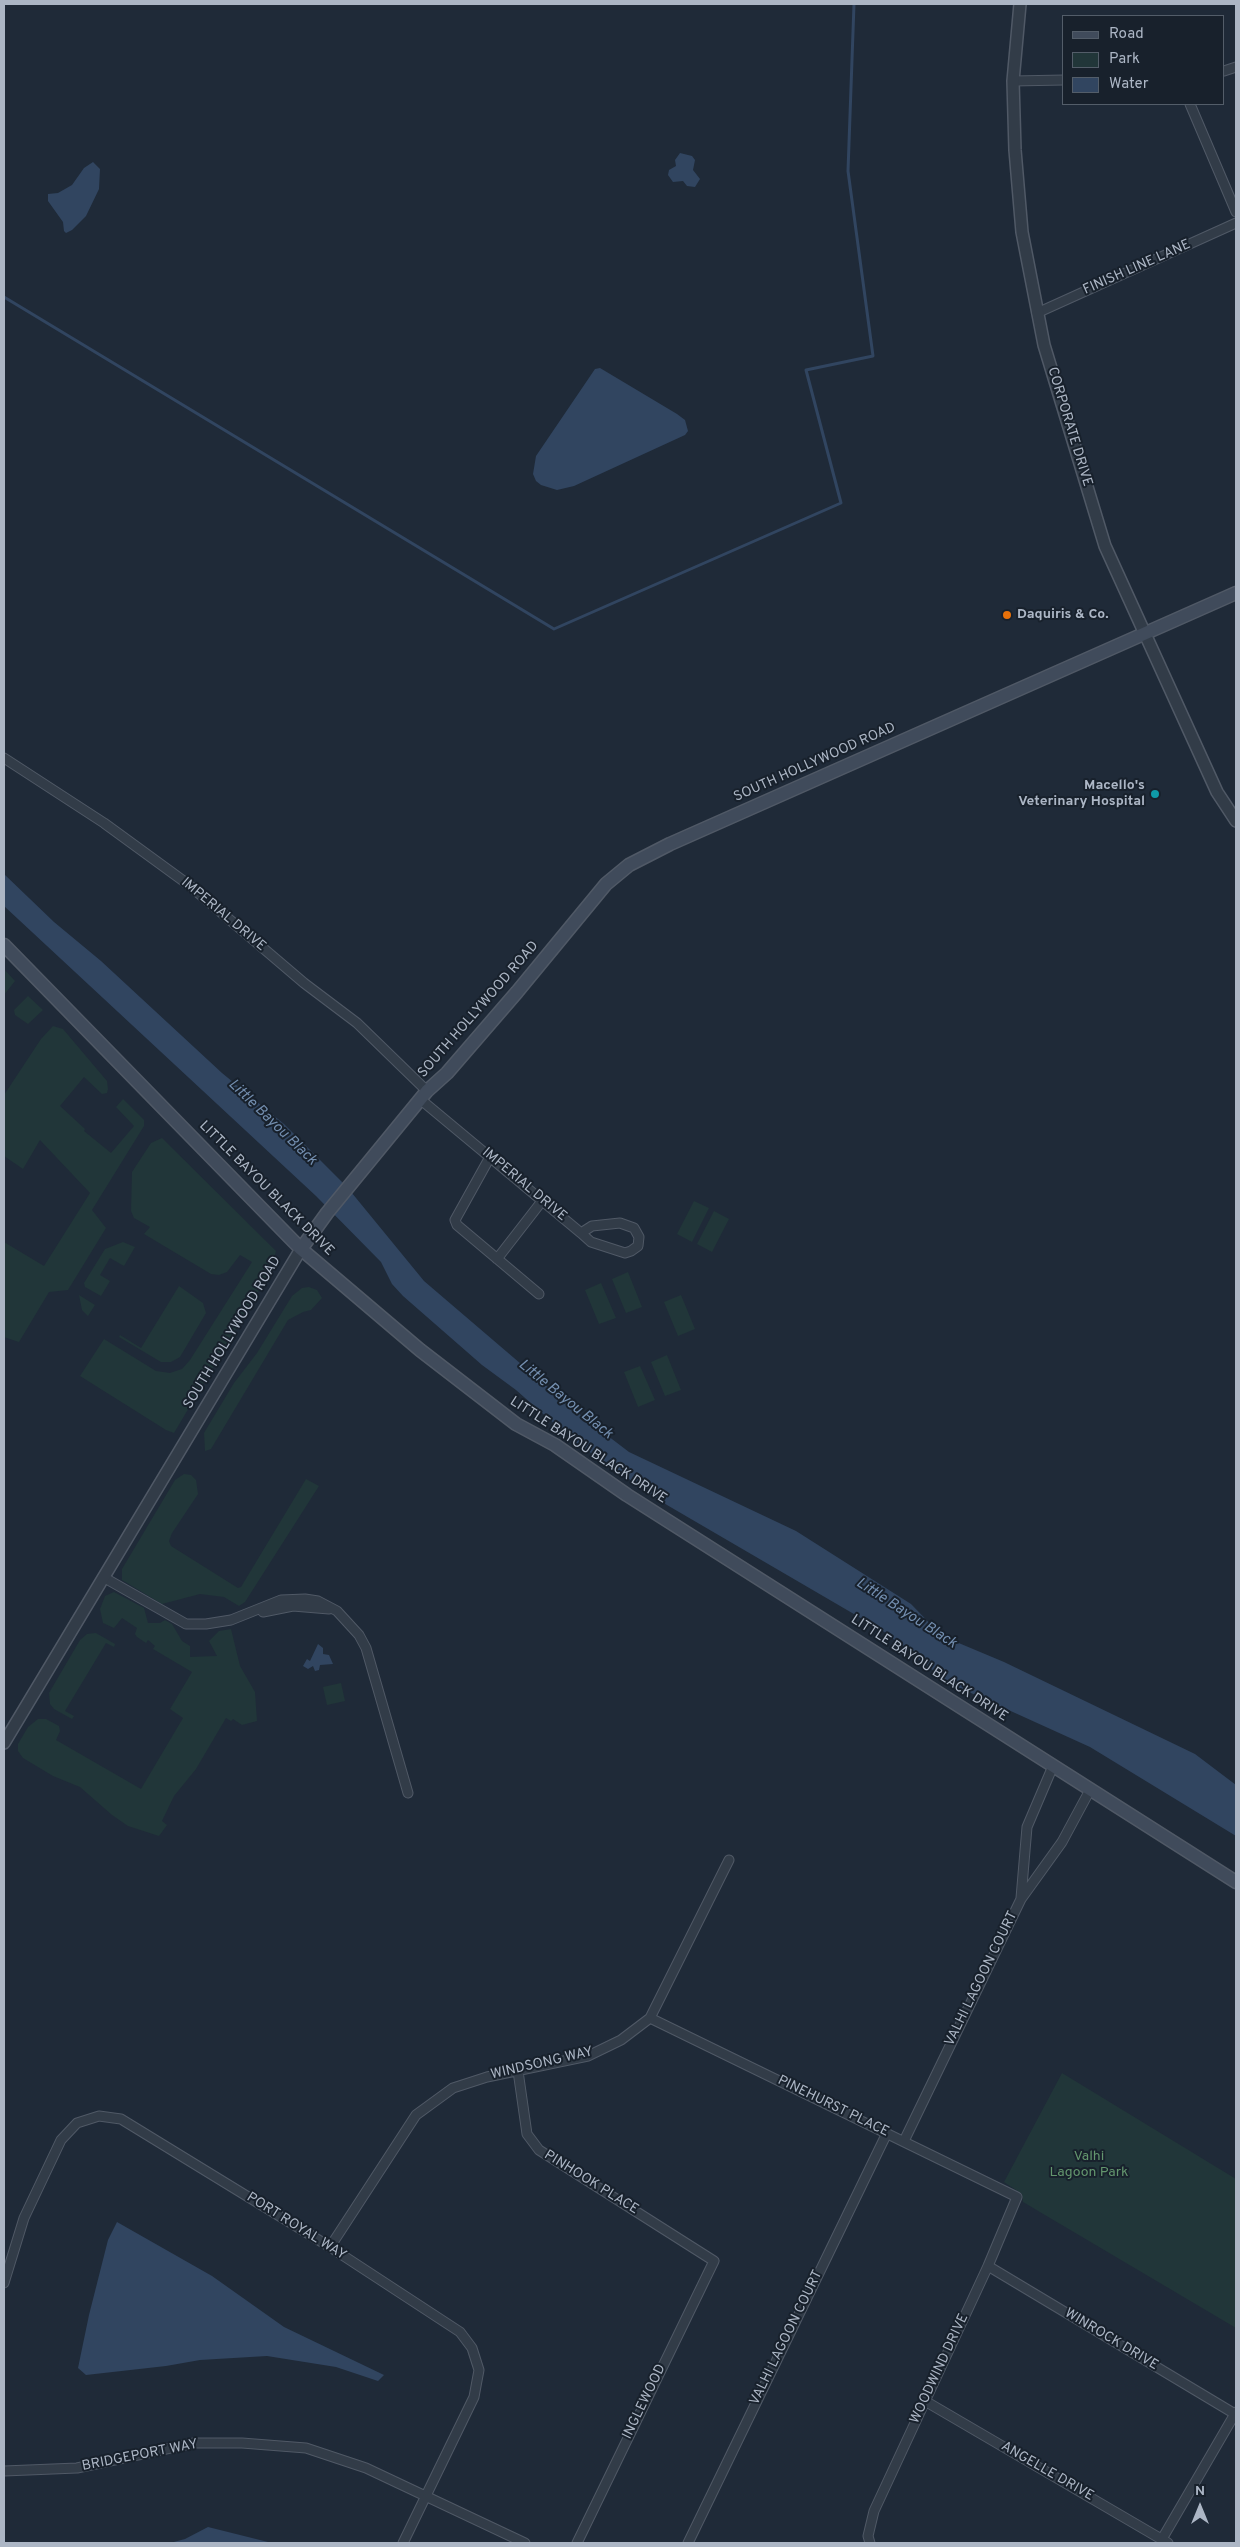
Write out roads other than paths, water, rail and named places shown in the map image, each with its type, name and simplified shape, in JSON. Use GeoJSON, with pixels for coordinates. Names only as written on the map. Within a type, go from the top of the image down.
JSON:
{"type":"FeatureCollection","features":[{"type":"Feature","properties":{"kind":"main road","name":"SOUTH HOLLYWOOD ROAD"},"geometry":{"type":"LineString","coordinates":[[301,1249],[328,1212],[423,1095],[447,1073],[606,884],[629,865],[670,844],[1236,593]]}},
{"type":"Feature","properties":{"kind":"main road","name":"LITTLE BAYOU BLACK DRIVE"},"geometry":{"type":"LineString","coordinates":[[4,945],[301,1249],[420,1350],[516,1424],[555,1445],[626,1495],[1236,1882]]}},
{"type":"Feature","properties":{"kind":"street","name":"CORPORATE DRIVE"},"geometry":{"type":"LineString","coordinates":[[1020,4],[1013,81],[1019,210],[1046,354],[1105,546],[1217,792],[1236,821]]}},
{"type":"Feature","properties":{"kind":"street"},"geometry":{"type":"LineString","coordinates":[[1013,81],[1062,80]]}},
{"type":"Feature","properties":{"kind":"street"},"geometry":{"type":"LineString","coordinates":[[1190,105],[1236,212]]}},
{"type":"Feature","properties":{"kind":"street","name":"FINISH LINE LANE"},"geometry":{"type":"LineString","coordinates":[[1037,313],[1236,222]]}},
{"type":"Feature","properties":{"kind":"street","name":"IMPERIAL DRIVE"},"geometry":{"type":"LineString","coordinates":[[4,758],[104,822],[189,885],[304,983],[356,1023],[423,1095],[490,1157],[591,1242],[624,1253],[638,1246],[639,1238],[634,1228],[620,1223],[592,1226],[581,1233]]}},
{"type":"Feature","properties":{"kind":"street"},"geometry":{"type":"LineString","coordinates":[[490,1157],[455,1220],[457,1225],[539,1294]]}},
{"type":"Feature","properties":{"kind":"street"},"geometry":{"type":"LineString","coordinates":[[497,1258],[542,1201]]}},
{"type":"Feature","properties":{"kind":"street","name":"SOUTH HOLLYWOOD ROAD"},"geometry":{"type":"LineString","coordinates":[[4,1743],[301,1249]]}},
{"type":"Feature","properties":{"kind":"street"},"geometry":{"type":"LineString","coordinates":[[103,1577],[186,1624],[206,1624],[231,1620],[245,1615],[293,1606],[337,1611],[359,1635],[366,1648],[408,1793]]}},
{"type":"Feature","properties":{"kind":"street","name":"VALHI LAGOON COURT"},"geometry":{"type":"LineString","coordinates":[[1021,1899],[1027,1827],[1053,1766]]}},
{"type":"Feature","properties":{"kind":"street","name":"VALHI LAGOON COURT"},"geometry":{"type":"LineString","coordinates":[[904,2141],[1021,1899],[1062,1842],[1090,1790]]}},
{"type":"Feature","properties":{"kind":"street","name":"WINDSONG WAY"},"geometry":{"type":"LineString","coordinates":[[330,2247],[416,2115],[452,2088],[487,2077],[588,2056],[621,2040],[650,2018],[729,1860]]}},
{"type":"Feature","properties":{"kind":"street","name":"PINEHURST PLACE"},"geometry":{"type":"LineString","coordinates":[[650,2018],[1017,2197]]}},
{"type":"Feature","properties":{"kind":"street","name":"PINHOOK PLACE"},"geometry":{"type":"LineString","coordinates":[[518,2071],[527,2134],[539,2150],[714,2261]]}},
{"type":"Feature","properties":{"kind":"street","name":"PORT ROYAL WAY"},"geometry":{"type":"LineString","coordinates":[[4,2282],[24,2218],[62,2140],[77,2123],[99,2116],[120,2118],[330,2247],[460,2332],[472,2348],[479,2370],[474,2397],[403,2543]]}},
{"type":"Feature","properties":{"kind":"street","name":"VALHI LAGOON COURT"},"geometry":{"type":"LineString","coordinates":[[688,2543],[887,2133]]}},
{"type":"Feature","properties":{"kind":"street","name":"WOODWIND DRIVE"},"geometry":{"type":"LineString","coordinates":[[870,2543],[868,2536],[874,2511],[988,2266],[1017,2197]]}},
{"type":"Feature","properties":{"kind":"street","name":"INGLEWOOD"},"geometry":{"type":"LineString","coordinates":[[577,2543],[714,2261]]}},
{"type":"Feature","properties":{"kind":"street","name":"WINROCK DRIVE"},"geometry":{"type":"LineString","coordinates":[[988,2266],[1236,2413]]}},
{"type":"Feature","properties":{"kind":"street","name":"ANGELLE DRIVE"},"geometry":{"type":"LineString","coordinates":[[925,2401],[1165,2541]]}},
{"type":"Feature","properties":{"kind":"street"},"geometry":{"type":"LineString","coordinates":[[1165,2541],[1236,2413]]}},
{"type":"Feature","properties":{"kind":"street","name":"BRIDGEPORT WAY"},"geometry":{"type":"LineString","coordinates":[[4,2471],[77,2468],[194,2443],[242,2443],[306,2448],[366,2468],[525,2543]]}},
{"type":"Feature","properties":{"kind":"water"},"geometry":{"type":"Polygon","coordinates":[[[680,153],[692,156],[695,160],[693,170],[700,179],[695,187],[687,186],[683,181],[673,182],[668,175],[669,170],[676,166],[675,160],[680,153]]]}},
{"type":"Feature","properties":{"kind":"water"},"geometry":{"type":"Polygon","coordinates":[[[93,162],[100,169],[99,189],[86,216],[72,230],[66,233],[63,222],[48,201],[48,194],[58,193],[72,185],[84,168],[93,162]]]}},
{"type":"Feature","properties":{"kind":"water"},"geometry":{"type":"Polygon","coordinates":[[[600,368],[677,414],[685,420],[688,431],[685,435],[574,486],[557,490],[541,485],[536,481],[533,474],[536,456],[595,369],[600,368]]]}},
{"type":"Feature","properties":{"kind":"water","name":"Little Bayou Black"},"geometry":{"type":"Polygon","coordinates":[[[4,874],[54,922],[101,961],[222,1073],[284,1124],[347,1187],[424,1281],[583,1417],[629,1452],[796,1531],[911,1604],[942,1636],[1004,1662],[1195,1754],[1236,1785],[1236,1836],[1090,1747],[949,1683],[883,1631],[667,1505],[575,1442],[403,1296],[392,1284],[381,1262],[316,1196],[4,906],[4,874]]]}},
{"type":"Feature","properties":{"kind":"water"},"geometry":{"type":"Polygon","coordinates":[[[318,1644],[323,1648],[323,1654],[329,1655],[333,1664],[320,1665],[319,1670],[315,1671],[313,1666],[308,1669],[303,1666],[307,1659],[310,1661],[318,1644]]]}},
{"type":"Feature","properties":{"kind":"water"},"geometry":{"type":"Polygon","coordinates":[[[117,2222],[212,2276],[284,2327],[384,2375],[378,2381],[336,2367],[267,2356],[200,2360],[166,2366],[86,2375],[78,2368],[108,2240],[117,2222]]]}},
{"type":"Feature","properties":{"kind":"water"},"geometry":{"type":"Polygon","coordinates":[[[208,2527],[272,2543],[170,2543],[185,2539],[208,2527]]]}},
{"type":"Feature","properties":{"kind":"waterway"},"geometry":{"type":"LineString","coordinates":[[4,297],[554,629],[841,503],[806,370],[873,356],[848,171],[854,4]]}},
{"type":"Feature","properties":{"kind":"place","name":"Daquiris & Co."},"geometry":{"type":"Point","coordinates":[1007,615]}},
{"type":"Feature","properties":{"kind":"place","name":"Macello's Veterinary Hospital"},"geometry":{"type":"Point","coordinates":[1155,794]}},
{"type":"Feature","properties":{"kind":"park label","name":"Valhi Lagoon Park"},"geometry":{"type":"Point","coordinates":[1089,2166]}}]}
